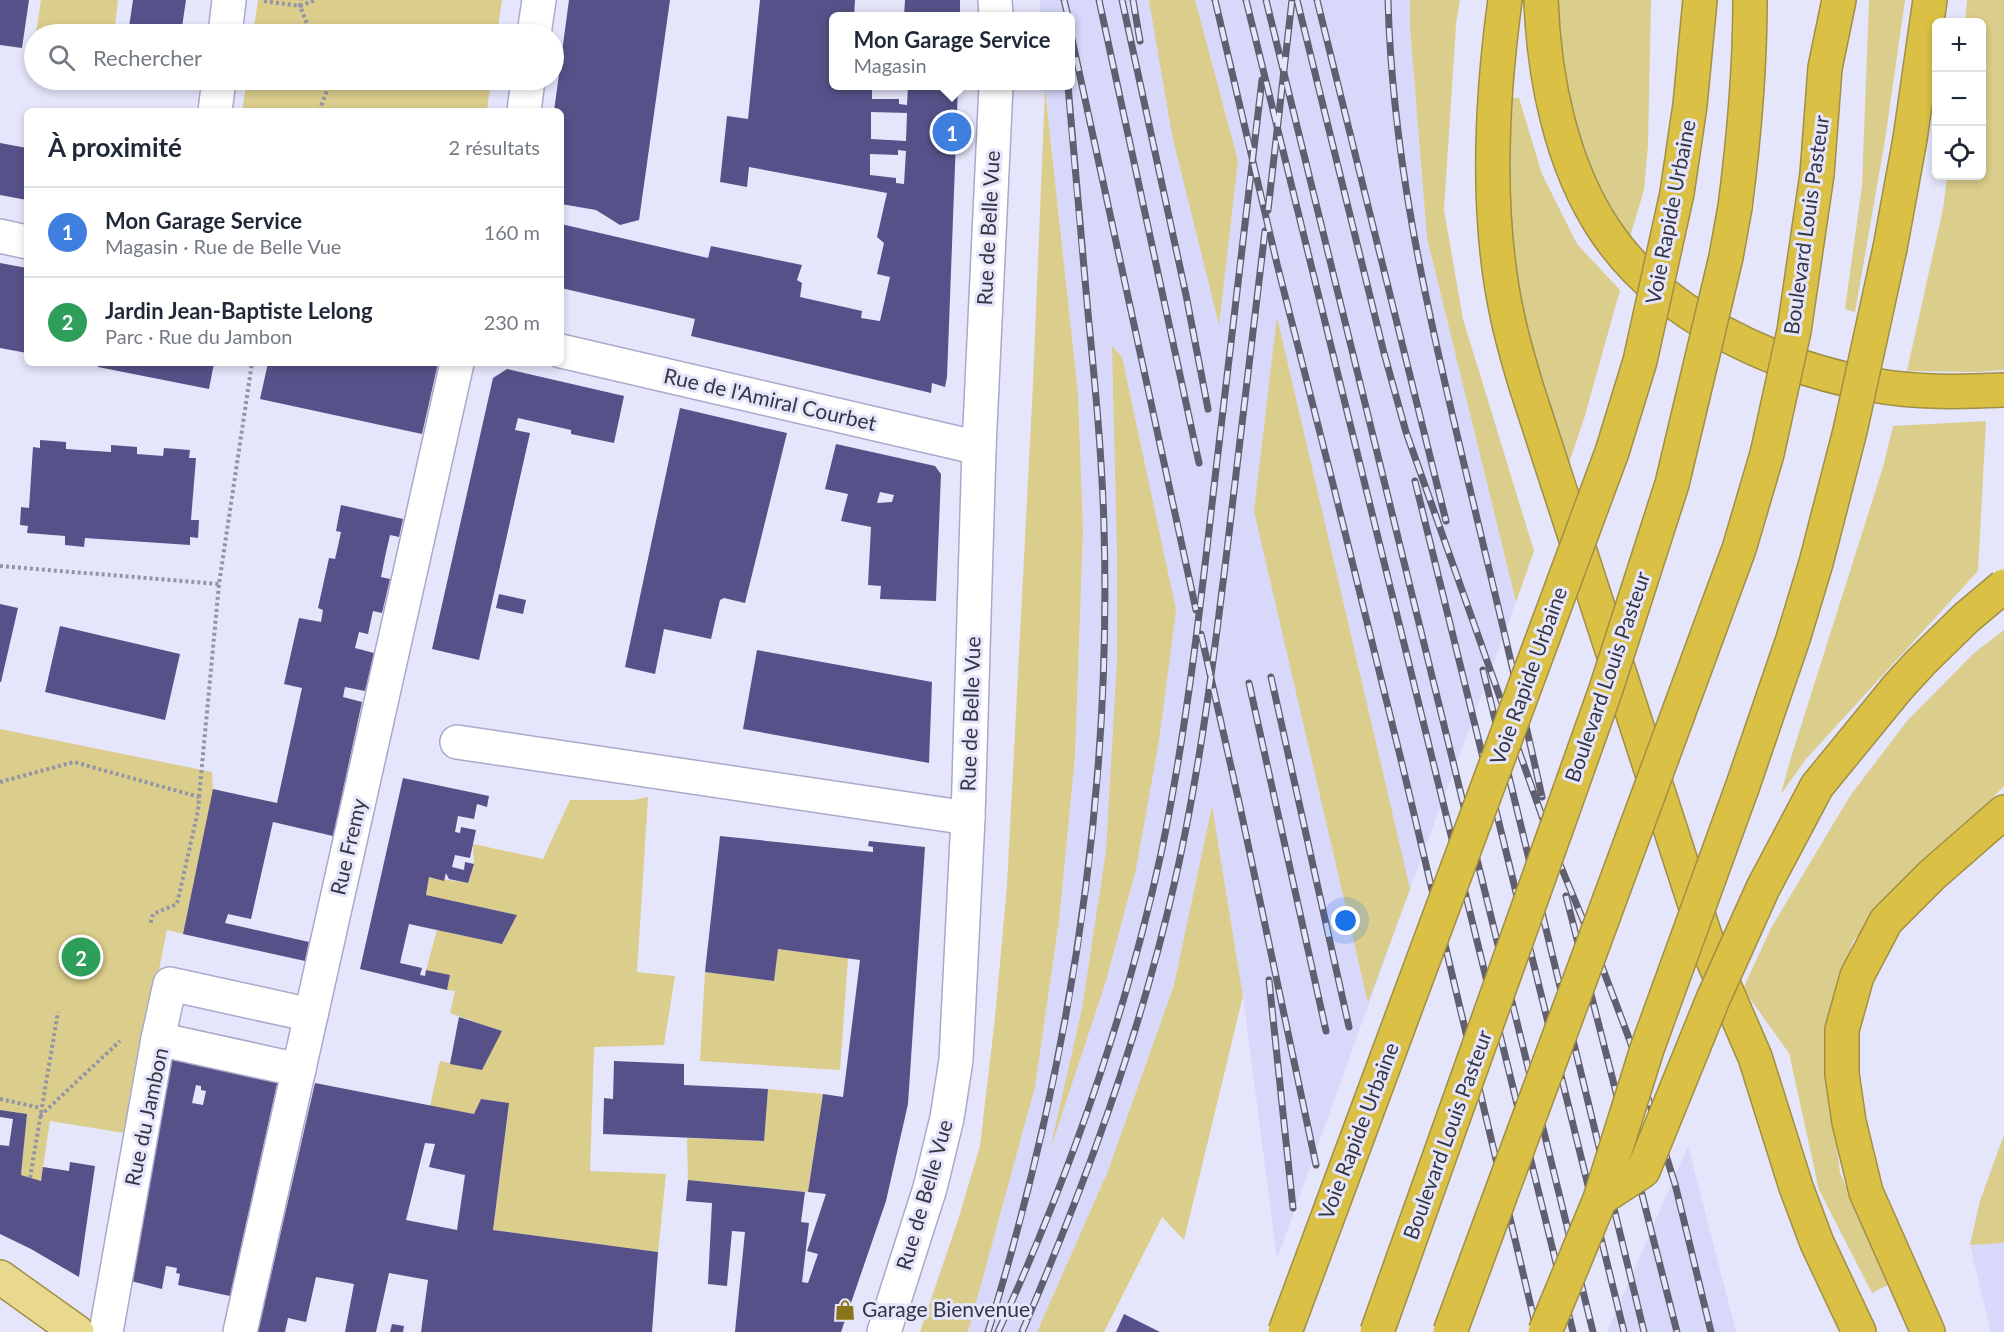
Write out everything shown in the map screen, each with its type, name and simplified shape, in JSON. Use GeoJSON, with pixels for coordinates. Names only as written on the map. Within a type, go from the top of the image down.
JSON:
{"type":"FeatureCollection","features":[{"type":"Feature","properties":{"kind":"highway"},"geometry":{"type":"LineString","coordinates":[[1505,0],[1495,98],[1493,168],[1498,256],[1516,351],[1713,960],[1755,1057],[1817,1243],[1859,1332]]}},
{"type":"Feature","properties":{"kind":"highway"},"geometry":{"type":"LineString","coordinates":[[1541,0],[1552,92],[1558,121],[1576,176],[1605,230],[1637,270],[1686,310],[1716,329],[1801,366],[1873,385],[1934,392],[2004,390]]}},
{"type":"Feature","properties":{"kind":"highway","name":"Voie Rapide Urbaine"},"geometry":{"type":"LineString","coordinates":[[1285,1332],[1612,452],[1640,361],[1677,194],[1690,105],[1700,0]]}},
{"type":"Feature","properties":{"kind":"highway","name":"Boulevard Louis Pasteur"},"geometry":{"type":"LineString","coordinates":[[1377,1332],[1602,701],[1672,484],[1726,257],[1735,207],[1746,105],[1750,0]]}},
{"type":"Feature","properties":{"kind":"highway"},"geometry":{"type":"LineString","coordinates":[[1819,0],[1825,68]]}},
{"type":"Feature","properties":{"kind":"highway"},"geometry":{"type":"LineString","coordinates":[[1825,68],[1839,0]]}},
{"type":"Feature","properties":{"kind":"highway"},"geometry":{"type":"LineString","coordinates":[[1545,1332],[1600,1199],[1647,1049],[1747,775],[1816,563],[1850,431],[1890,248],[1910,139],[1930,0]]}},
{"type":"Feature","properties":{"kind":"highway","name":"Boulevard Louis Pasteur"},"geometry":{"type":"LineString","coordinates":[[1450,1332],[1739,549],[1767,454],[1794,331],[1817,174],[1825,68]]}},
{"type":"Feature","properties":{"kind":"highway"},"geometry":{"type":"LineString","coordinates":[[1600,1199],[1643,1171],[1713,999],[1763,888],[1817,786],[1921,662],[1965,618],[2004,586]]}},
{"type":"Feature","properties":{"kind":"highway"},"geometry":{"type":"LineString","coordinates":[[1928,1332],[1866,1192],[1849,1122],[1842,1074],[1842,1030],[1857,976],[1886,921],[1932,875],[2004,812]]}},
{"type":"Feature","properties":{"kind":"main road"},"geometry":{"type":"LineString","coordinates":[[0,1277],[77,1332]]}},
{"type":"Feature","properties":{"kind":"street"},"geometry":{"type":"LineString","coordinates":[[226,24],[229,0]]}},
{"type":"Feature","properties":{"kind":"street"},"geometry":{"type":"LineString","coordinates":[[535,24],[539,0]]}},
{"type":"Feature","properties":{"kind":"street"},"geometry":{"type":"LineString","coordinates":[[215,108],[218,90]]}},
{"type":"Feature","properties":{"kind":"street"},"geometry":{"type":"LineString","coordinates":[[524,108],[527,90]]}},
{"type":"Feature","properties":{"kind":"street","name":"Rue de Belle Vue"},"geometry":{"type":"LineString","coordinates":[[884,1332],[930,1188],[952,1090],[959,1022],[968,818],[979,448],[996,90]]}},
{"type":"Feature","properties":{"kind":"street"},"geometry":{"type":"LineString","coordinates":[[0,236],[24,241]]}},
{"type":"Feature","properties":{"kind":"street","name":"Rue de l'Amiral Courbet"},"geometry":{"type":"LineString","coordinates":[[564,352],[979,448]]}},
{"type":"Feature","properties":{"kind":"street","name":"Rue Fremy"},"geometry":{"type":"LineString","coordinates":[[240,1332],[456,366]]}},
{"type":"Feature","properties":{"kind":"street"},"geometry":{"type":"LineString","coordinates":[[457,742],[968,818]]}},
{"type":"Feature","properties":{"kind":"street"},"geometry":{"type":"LineString","coordinates":[[158,1039],[163,982],[311,1016]]}},
{"type":"Feature","properties":{"kind":"street","name":"Rue du Jambon"},"geometry":{"type":"LineString","coordinates":[[106,1332],[158,1039],[299,1070]]}},
{"type":"Feature","properties":{"kind":"path"},"geometry":{"type":"LineString","coordinates":[[258,0],[300,6],[315,0]]}},
{"type":"Feature","properties":{"kind":"path"},"geometry":{"type":"LineString","coordinates":[[301,0],[300,6],[307,24]]}},
{"type":"Feature","properties":{"kind":"path"},"geometry":{"type":"LineString","coordinates":[[320,108],[326,90]]}},
{"type":"Feature","properties":{"kind":"path"},"geometry":{"type":"LineString","coordinates":[[150,925],[153,915],[177,904],[198,811],[219,584],[252,366]]}},
{"type":"Feature","properties":{"kind":"path"},"geometry":{"type":"LineString","coordinates":[[0,566],[219,584]]}},
{"type":"Feature","properties":{"kind":"path"},"geometry":{"type":"LineString","coordinates":[[0,783],[74,762],[199,797]]}},
{"type":"Feature","properties":{"kind":"path"},"geometry":{"type":"LineString","coordinates":[[30,1178],[58,1012]]}},
{"type":"Feature","properties":{"kind":"path"},"geometry":{"type":"LineString","coordinates":[[39,1117],[122,1039]]}},
{"type":"Feature","properties":{"kind":"path"},"geometry":{"type":"LineString","coordinates":[[0,1099],[41,1108]]}},
{"type":"Feature","properties":{"kind":"shaded area"},"geometry":{"type":"Polygon","coordinates":[[[41,0],[118,0],[115,24],[37,24],[41,0]]]}},
{"type":"Feature","properties":{"kind":"shaded area"},"geometry":{"type":"Polygon","coordinates":[[[258,0],[502,0],[498,24],[254,24],[258,0]]]}},
{"type":"Feature","properties":{"kind":"shaded area"},"geometry":{"type":"Polygon","coordinates":[[[1040,0],[1410,0],[1410,27],[1427,238],[1516,602],[1277,1259],[1243,996],[1212,808],[1174,985],[1108,1171],[1037,1332],[968,1332],[1035,1087],[1059,921],[1075,757],[1083,530],[1078,393],[1045,90],[1075,90],[1075,12],[1041,12],[1040,0]]]}},
{"type":"Feature","properties":{"kind":"shaded area"},"geometry":{"type":"Polygon","coordinates":[[[1149,0],[1195,0],[1238,161],[1219,325],[1172,135],[1149,0]]]}},
{"type":"Feature","properties":{"kind":"shaded area"},"geometry":{"type":"Polygon","coordinates":[[[1410,0],[1460,0],[1456,24],[1444,210],[1463,319],[1534,551],[1516,602],[1427,238],[1410,27],[1410,0]]]}},
{"type":"Feature","properties":{"kind":"shaded area"},"geometry":{"type":"Polygon","coordinates":[[[1558,0],[1651,0],[1648,145],[1644,190],[1630,237],[1591,174],[1573,127],[1561,73],[1558,0]]]}},
{"type":"Feature","properties":{"kind":"shaded area"},"geometry":{"type":"Polygon","coordinates":[[[1869,0],[1905,0],[1885,140],[1855,312],[1845,309],[1862,186],[1869,0]]]}},
{"type":"Feature","properties":{"kind":"shaded area"},"geometry":{"type":"Polygon","coordinates":[[[1967,0],[2004,0],[2004,370],[1907,371],[1943,209],[1947,180],[1986,180],[1986,18],[1965,18],[1967,0]]]}},
{"type":"Feature","properties":{"kind":"shaded area"},"geometry":{"type":"Polygon","coordinates":[[[245,90],[490,90],[487,108],[242,108],[245,90]]]}},
{"type":"Feature","properties":{"kind":"shaded area"},"geometry":{"type":"Polygon","coordinates":[[[1045,90],[1078,393],[1083,530],[1075,757],[1059,921],[1035,1087],[968,1332],[920,1332],[980,1146],[1007,886],[1033,384],[1045,90]]]}},
{"type":"Feature","properties":{"kind":"shaded area"},"geometry":{"type":"Polygon","coordinates":[[[1510,98],[1519,98],[1542,174],[1577,244],[1620,290],[1584,419],[1569,463],[1532,362],[1518,293],[1507,178],[1510,98]]]}},
{"type":"Feature","properties":{"kind":"shaded area"},"geometry":{"type":"Polygon","coordinates":[[[1277,317],[1410,889],[1368,1003],[1254,511],[1277,317]]]}},
{"type":"Feature","properties":{"kind":"shaded area"},"geometry":{"type":"Polygon","coordinates":[[[1112,346],[1122,357],[1176,610],[1159,741],[1136,869],[1106,981],[1050,1150],[1082,1009],[1106,851],[1117,661],[1112,346]]]}},
{"type":"Feature","properties":{"kind":"shaded area"},"geometry":{"type":"Polygon","coordinates":[[[1986,421],[1978,571],[1806,759],[1781,794],[1883,467],[1893,426],[1986,421]]]}},
{"type":"Feature","properties":{"kind":"shaded area"},"geometry":{"type":"Polygon","coordinates":[[[2004,630],[2004,786],[1853,941],[1824,1036],[1840,1173],[1890,1284],[1872,1293],[1819,1190],[1789,1053],[1743,989],[1771,928],[1850,796],[1907,721],[1974,653],[2004,630]]]}},
{"type":"Feature","properties":{"kind":"shaded area"},"geometry":{"type":"Polygon","coordinates":[[[0,729],[212,772],[213,792],[183,934],[167,930],[147,1029],[130,1134],[50,1121],[41,1181],[21,1175],[27,1114],[0,1110],[0,729]]]}},
{"type":"Feature","properties":{"kind":"shaded area"},"geometry":{"type":"Polygon","coordinates":[[[648,797],[637,972],[675,976],[664,1045],[594,1047],[590,1171],[666,1174],[658,1252],[493,1230],[509,1103],[481,1099],[474,1114],[430,1106],[440,1061],[482,1070],[501,1031],[450,1013],[455,991],[447,990],[450,975],[426,970],[437,930],[502,944],[517,915],[426,895],[429,877],[468,883],[474,864],[473,844],[543,859],[570,800],[633,800],[648,797]]]}},
{"type":"Feature","properties":{"kind":"shaded area"},"geometry":{"type":"Polygon","coordinates":[[[1212,806],[1243,996],[1184,1240],[1162,1217],[1104,1332],[1037,1332],[1108,1171],[1174,985],[1212,806]]]}},
{"type":"Feature","properties":{"kind":"shaded area"},"geometry":{"type":"Polygon","coordinates":[[[778,949],[848,958],[840,1070],[700,1061],[705,972],[773,981],[778,949]]]}},
{"type":"Feature","properties":{"kind":"shaded area"},"geometry":{"type":"Polygon","coordinates":[[[768,1089],[823,1094],[808,1192],[688,1180],[687,1138],[763,1141],[768,1089]]]}},
{"type":"Feature","properties":{"kind":"shaded area"},"geometry":{"type":"Polygon","coordinates":[[[2004,1135],[2004,1332],[1991,1332],[1970,1245],[1980,1201],[2004,1135]]]}},
{"type":"Feature","properties":{"kind":"shaded area"},"geometry":{"type":"Polygon","coordinates":[[[2004,1135],[2004,1243],[1970,1245],[1980,1201],[2004,1135]]]}},
{"type":"Feature","properties":{"kind":"shaded area"},"geometry":{"type":"Polygon","coordinates":[[[1688,1146],[1736,1332],[1607,1332],[1688,1146]]]}},
{"type":"Feature","properties":{"kind":"building"},"geometry":{"type":"Polygon","coordinates":[[[0,0],[29,0],[22,48],[0,45],[0,0]]]}},
{"type":"Feature","properties":{"kind":"building"},"geometry":{"type":"Polygon","coordinates":[[[133,0],[186,0],[182,24],[129,24],[133,0]]]}},
{"type":"Feature","properties":{"kind":"building"},"geometry":{"type":"Polygon","coordinates":[[[569,0],[670,0],[639,220],[620,225],[596,210],[564,205],[564,108],[554,108],[557,90],[564,90],[564,37],[569,0]]]}},
{"type":"Feature","properties":{"kind":"building"},"geometry":{"type":"Polygon","coordinates":[[[760,0],[855,0],[854,12],[829,12],[829,90],[872,90],[872,99],[899,99],[899,104],[907,105],[908,90],[958,90],[945,387],[932,383],[931,393],[691,336],[695,319],[564,289],[564,225],[708,258],[711,246],[802,265],[797,280],[802,283],[800,297],[862,311],[861,318],[880,321],[890,277],[877,274],[884,243],[877,237],[887,193],[749,167],[747,187],[720,182],[727,116],[748,119],[760,0]],[[871,112],[871,139],[906,141],[907,113],[871,112]],[[898,150],[898,155],[870,154],[870,175],[896,178],[896,183],[904,184],[906,151],[898,150]]]}},
{"type":"Feature","properties":{"kind":"building"},"geometry":{"type":"Polygon","coordinates":[[[905,0],[960,0],[960,12],[904,12],[905,0]]]}},
{"type":"Feature","properties":{"kind":"building"},"geometry":{"type":"Polygon","coordinates":[[[0,143],[24,147],[24,199],[0,195],[0,143]]]}},
{"type":"Feature","properties":{"kind":"building"},"geometry":{"type":"Polygon","coordinates":[[[0,263],[24,267],[24,352],[0,348],[0,263]]]}},
{"type":"Feature","properties":{"kind":"building"},"geometry":{"type":"Polygon","coordinates":[[[98,366],[213,366],[209,389],[98,366]]]}},
{"type":"Feature","properties":{"kind":"building"},"geometry":{"type":"Polygon","coordinates":[[[267,366],[437,366],[422,434],[260,399],[267,366]]]}},
{"type":"Feature","properties":{"kind":"building"},"geometry":{"type":"Polygon","coordinates":[[[507,369],[624,396],[614,443],[571,434],[571,430],[518,418],[515,430],[530,433],[479,660],[432,649],[493,378],[507,369]]]}},
{"type":"Feature","properties":{"kind":"building"},"geometry":{"type":"Polygon","coordinates":[[[680,408],[787,433],[745,603],[724,598],[720,600],[711,639],[664,629],[655,674],[625,667],[680,408]]]}},
{"type":"Feature","properties":{"kind":"building"},"geometry":{"type":"Polygon","coordinates":[[[40,440],[66,442],[66,449],[111,452],[111,445],[137,447],[137,454],[163,456],[164,448],[190,450],[189,458],[196,458],[191,520],[199,520],[198,538],[190,537],[190,545],[85,538],[84,547],[65,545],[65,536],[27,533],[28,526],[20,525],[21,507],[29,508],[33,447],[40,448],[40,440]]]}},
{"type":"Feature","properties":{"kind":"building"},"geometry":{"type":"Polygon","coordinates":[[[836,444],[935,466],[941,474],[936,601],[880,599],[881,586],[868,585],[871,527],[841,521],[848,494],[825,489],[836,444]],[[880,492],[877,503],[892,502],[894,495],[880,492]]]}},
{"type":"Feature","properties":{"kind":"building"},"geometry":{"type":"Polygon","coordinates":[[[341,505],[403,519],[399,537],[390,535],[385,557],[381,577],[390,579],[382,613],[373,611],[368,634],[359,632],[355,648],[374,653],[365,691],[345,687],[343,697],[362,702],[333,836],[273,822],[251,919],[228,914],[225,923],[309,942],[305,961],[183,934],[213,789],[277,803],[302,688],[284,684],[299,618],[321,622],[323,610],[318,608],[329,558],[335,559],[338,546],[341,532],[336,531],[341,505]]]}},
{"type":"Feature","properties":{"kind":"building"},"geometry":{"type":"Polygon","coordinates":[[[499,594],[526,600],[523,614],[496,608],[499,594]]]}},
{"type":"Feature","properties":{"kind":"building"},"geometry":{"type":"Polygon","coordinates":[[[0,604],[18,608],[1,682],[0,682],[0,604]]]}},
{"type":"Feature","properties":{"kind":"building"},"geometry":{"type":"Polygon","coordinates":[[[60,626],[180,654],[165,720],[45,692],[60,626]]]}},
{"type":"Feature","properties":{"kind":"building"},"geometry":{"type":"Polygon","coordinates":[[[757,650],[932,682],[929,763],[743,729],[757,650]]]}},
{"type":"Feature","properties":{"kind":"building"},"geometry":{"type":"Polygon","coordinates":[[[403,778],[489,796],[487,807],[477,804],[474,819],[458,816],[455,832],[460,833],[461,827],[476,830],[470,858],[455,855],[452,867],[464,870],[465,862],[474,864],[468,883],[449,879],[446,873],[444,881],[429,877],[426,895],[517,915],[502,944],[409,924],[400,963],[422,968],[420,975],[425,976],[426,970],[450,975],[447,990],[360,969],[403,778]]]}},
{"type":"Feature","properties":{"kind":"building"},"geometry":{"type":"Polygon","coordinates":[[[720,836],[873,852],[873,847],[868,846],[869,841],[925,847],[908,1104],[886,1201],[841,1332],[735,1332],[745,1232],[732,1231],[727,1286],[708,1284],[712,1203],[686,1201],[688,1180],[805,1192],[801,1222],[809,1223],[802,1282],[808,1283],[818,1254],[807,1251],[826,1194],[808,1192],[823,1094],[843,1097],[860,960],[778,949],[774,981],[705,972],[720,836]]]}},
{"type":"Feature","properties":{"kind":"building"},"geometry":{"type":"Polygon","coordinates":[[[459,1017],[502,1031],[482,1070],[450,1064],[459,1017]]]}},
{"type":"Feature","properties":{"kind":"building"},"geometry":{"type":"Polygon","coordinates":[[[174,1051],[279,1075],[230,1296],[178,1285],[180,1274],[176,1273],[177,1268],[166,1266],[162,1289],[131,1281],[174,1051]],[[196,1085],[192,1103],[203,1105],[206,1091],[201,1090],[201,1086],[196,1085]]]}},
{"type":"Feature","properties":{"kind":"building"},"geometry":{"type":"Polygon","coordinates":[[[614,1061],[684,1064],[684,1085],[768,1089],[764,1141],[603,1134],[604,1098],[613,1099],[614,1061]]]}},
{"type":"Feature","properties":{"kind":"building"},"geometry":{"type":"Polygon","coordinates":[[[315,1083],[474,1114],[481,1099],[509,1103],[493,1230],[658,1252],[652,1332],[421,1332],[428,1280],[389,1273],[376,1332],[345,1332],[354,1284],[316,1277],[306,1322],[288,1318],[285,1332],[258,1332],[315,1083]],[[425,1143],[406,1220],[457,1230],[465,1175],[429,1167],[435,1144],[425,1143]]]}},
{"type":"Feature","properties":{"kind":"building"},"geometry":{"type":"Polygon","coordinates":[[[0,1110],[27,1114],[21,1175],[41,1181],[43,1167],[69,1171],[70,1162],[95,1166],[79,1277],[0,1234],[0,1145],[9,1146],[13,1119],[0,1117],[0,1110]]]}},
{"type":"Feature","properties":{"kind":"building"},"geometry":{"type":"Polygon","coordinates":[[[1124,1314],[1160,1332],[1116,1332],[1124,1314]]]}},
{"type":"Feature","properties":{"kind":"building"},"geometry":{"type":"Polygon","coordinates":[[[392,1324],[404,1326],[403,1332],[390,1332],[392,1324]]]}},
{"type":"Feature","properties":{"kind":"railway"},"geometry":{"type":"LineString","coordinates":[[1064,0],[1067,12]]}},
{"type":"Feature","properties":{"kind":"railway"},"geometry":{"type":"LineString","coordinates":[[1099,0],[1199,463]]}},
{"type":"Feature","properties":{"kind":"railway"},"geometry":{"type":"LineString","coordinates":[[1122,0],[1186,295],[1208,409]]}},
{"type":"Feature","properties":{"kind":"railway"},"geometry":{"type":"LineString","coordinates":[[1133,0],[1140,41]]}},
{"type":"Feature","properties":{"kind":"railway"},"geometry":{"type":"LineString","coordinates":[[1215,0],[1277,264],[1404,772],[1537,1332]]}},
{"type":"Feature","properties":{"kind":"railway"},"geometry":{"type":"LineString","coordinates":[[1246,0],[1573,1332]]}},
{"type":"Feature","properties":{"kind":"railway"},"geometry":{"type":"LineString","coordinates":[[1266,0],[1593,1332]]}},
{"type":"Feature","properties":{"kind":"railway"},"geometry":{"type":"LineString","coordinates":[[1268,210],[1292,0]]}},
{"type":"Feature","properties":{"kind":"railway"},"geometry":{"type":"LineString","coordinates":[[1297,0],[1384,353],[1406,432],[1554,850],[1630,1041],[1675,1184],[1711,1332]]}},
{"type":"Feature","properties":{"kind":"railway"},"geometry":{"type":"LineString","coordinates":[[1317,0],[1446,521]]}},
{"type":"Feature","properties":{"kind":"railway"},"geometry":{"type":"LineString","coordinates":[[1388,0],[1396,113],[1422,278],[1542,797]]}},
{"type":"Feature","properties":{"kind":"railway"},"geometry":{"type":"LineString","coordinates":[[1075,53],[1196,610]]}},
{"type":"Feature","properties":{"kind":"railway"},"geometry":{"type":"LineString","coordinates":[[998,1332],[1049,1215],[1093,1095],[1131,973],[1162,849],[1193,664],[1262,80]]}},
{"type":"Feature","properties":{"kind":"railway"},"geometry":{"type":"LineString","coordinates":[[988,1332],[1017,1233],[1062,1034],[1079,934],[1092,834],[1101,732],[1105,630],[1103,500],[1068,90]]}},
{"type":"Feature","properties":{"kind":"railway"},"geometry":{"type":"LineString","coordinates":[[1022,1332],[1067,1223],[1108,1112],[1144,999],[1174,885],[1199,757],[1212,671],[1265,231]]}},
{"type":"Feature","properties":{"kind":"railway"},"geometry":{"type":"LineString","coordinates":[[1415,481],[1624,1332]]}},
{"type":"Feature","properties":{"kind":"railway"},"geometry":{"type":"LineString","coordinates":[[1201,634],[1316,1165]]}},
{"type":"Feature","properties":{"kind":"railway"},"geometry":{"type":"LineString","coordinates":[[1483,670],[1644,1332]]}},
{"type":"Feature","properties":{"kind":"railway"},"geometry":{"type":"LineString","coordinates":[[1271,677],[1349,1027]]}},
{"type":"Feature","properties":{"kind":"railway"},"geometry":{"type":"LineString","coordinates":[[1249,683],[1326,1031]]}},
{"type":"Feature","properties":{"kind":"railway"},"geometry":{"type":"LineString","coordinates":[[1566,896],[1677,1332]]}},
{"type":"Feature","properties":{"kind":"railway"},"geometry":{"type":"LineString","coordinates":[[1269,980],[1293,1208]]}},
{"type":"Feature","properties":{"kind":"place","name":"Mon Garage Service"},"geometry":{"type":"Point","coordinates":[952,132]}},
{"type":"Feature","properties":{"kind":"place","name":"Jardin Jean-Baptiste Lelong"},"geometry":{"type":"Point","coordinates":[81,957]}},
{"type":"Feature","properties":{"kind":"place","name":"Garage Bienvenue"},"geometry":{"type":"Point","coordinates":[845,1310]}}]}
